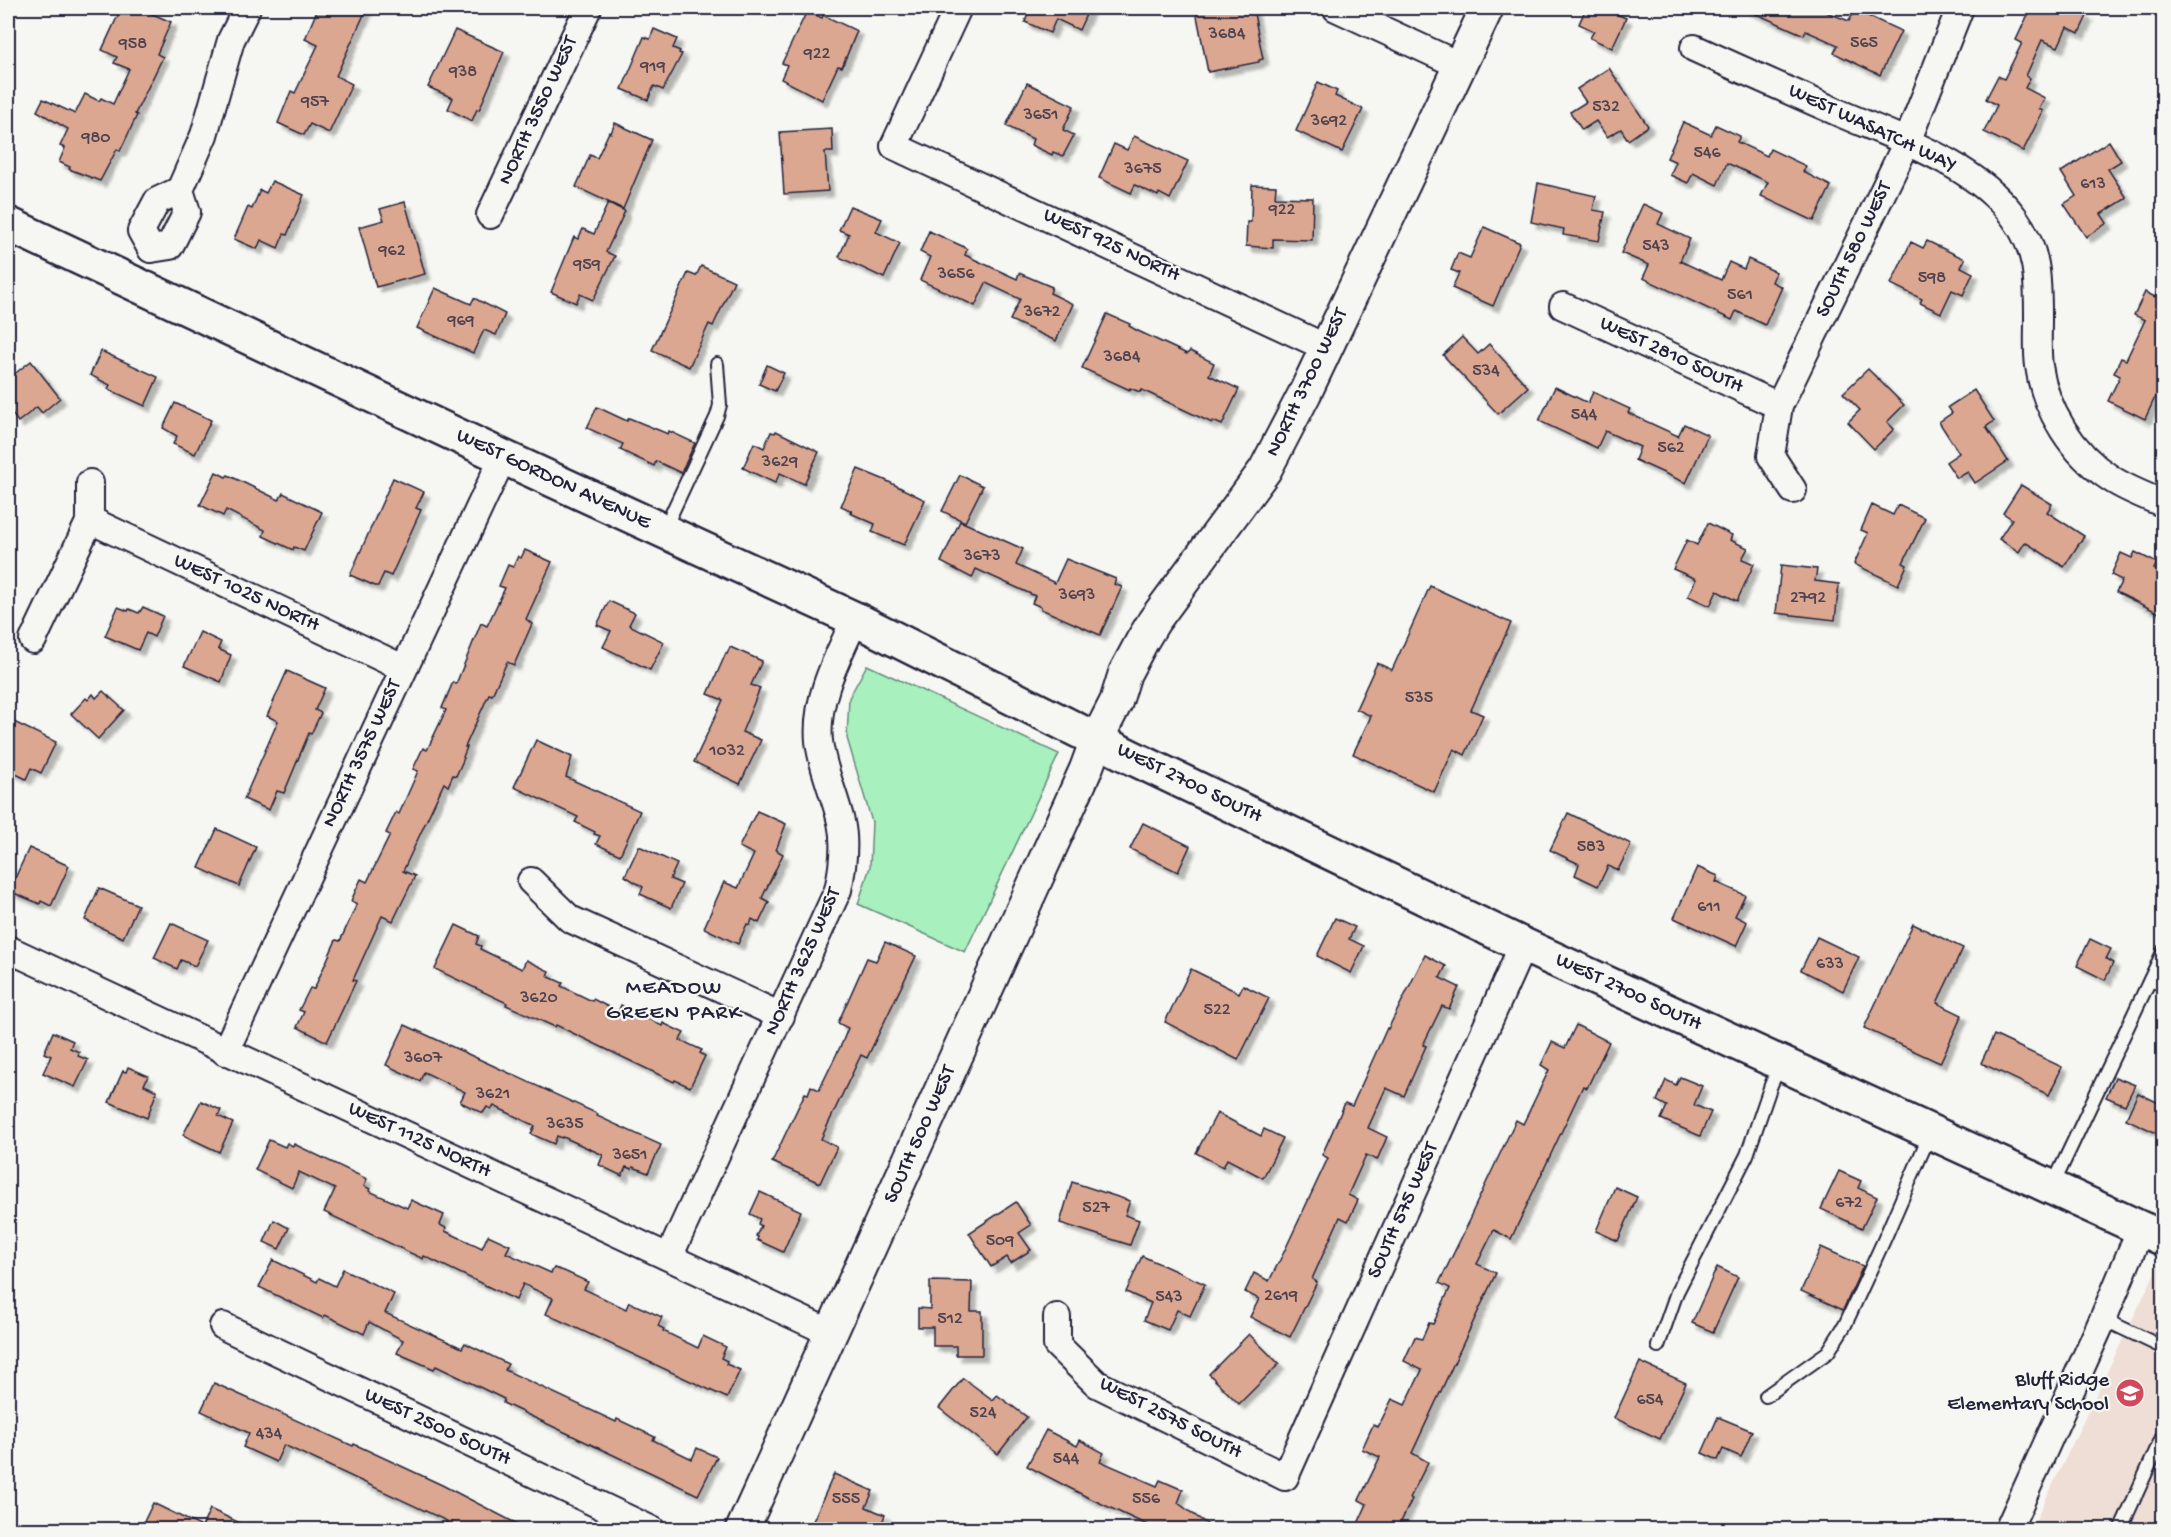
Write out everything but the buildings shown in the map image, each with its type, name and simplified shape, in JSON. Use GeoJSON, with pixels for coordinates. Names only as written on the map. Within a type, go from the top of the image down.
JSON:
{"type":"FeatureCollection","features":[{"type":"Feature","properties":{"kind":"main road","name":"WEST GORDON AVENUE"},"geometry":{"type":"LineString","coordinates":[[8,224],[503,457],[855,619],[1097,739]]}},
{"type":"Feature","properties":{"kind":"main road","name":"WEST 2700 SOUTH"},"geometry":{"type":"LineString","coordinates":[[1097,739],[1523,945],[2152,1233]]}},
{"type":"Feature","properties":{"kind":"street"},"geometry":{"type":"LineString","coordinates":[[135,284],[151,249],[141,231],[156,201],[180,190],[204,135],[231,40],[247,8]]}},
{"type":"Feature","properties":{"kind":"street","name":"NORTH 3550 WEST"},"geometry":{"type":"LineString","coordinates":[[490,216],[588,8]]}},
{"type":"Feature","properties":{"kind":"street","name":"WEST 925 NORTH"},"geometry":{"type":"LineString","coordinates":[[958,8],[894,146],[1327,348]]}},
{"type":"Feature","properties":{"kind":"street"},"geometry":{"type":"LineString","coordinates":[[1336,8],[1461,66]]}},
{"type":"Feature","properties":{"kind":"street","name":"NORTH 3700 WEST"},"geometry":{"type":"LineString","coordinates":[[1097,739],[1116,702],[1125,673],[1142,641],[1265,470],[1327,348],[1487,8]]}},
{"type":"Feature","properties":{"kind":"street","name":"SOUTH 580 WEST"},"geometry":{"type":"LineString","coordinates":[[1793,490],[1771,456],[1779,406],[1907,142],[1960,8]]}},
{"type":"Feature","properties":{"kind":"street","name":"WEST WASATCH WAY"},"geometry":{"type":"LineString","coordinates":[[1694,48],[1907,142],[1965,172],[1990,191],[2013,216],[2029,242],[2038,275],[2039,367],[2048,400],[2061,429],[2084,456],[2110,478],[2163,504]]}},
{"type":"Feature","properties":{"kind":"street","name":"WEST 2810 SOUTH"},"geometry":{"type":"LineString","coordinates":[[1563,306],[1779,406]]}},
{"type":"Feature","properties":{"kind":"street","name":"NORTH 3575 WEST"},"geometry":{"type":"LineString","coordinates":[[225,1052],[503,457]]}},
{"type":"Feature","properties":{"kind":"street"},"geometry":{"type":"LineString","coordinates":[[33,640],[90,520],[90,483]]}},
{"type":"Feature","properties":{"kind":"street","name":"WEST 1025 NORTH"},"geometry":{"type":"LineString","coordinates":[[90,520],[403,668]]}},
{"type":"Feature","properties":{"kind":"street","name":"NORTH 3625 WEST"},"geometry":{"type":"LineString","coordinates":[[669,1257],[838,890],[844,860],[841,823],[821,753],[820,715],[827,681],[855,619]]}},
{"type":"Feature","properties":{"kind":"street","name":"SOUTH 500 WEST"},"geometry":{"type":"LineString","coordinates":[[742,1530],[1086,769],[1097,739]]}},
{"type":"Feature","properties":{"kind":"street"},"geometry":{"type":"LineString","coordinates":[[531,881],[570,919],[781,1016]]}},
{"type":"Feature","properties":{"kind":"street","name":"SOUTH 575 WEST"},"geometry":{"type":"LineString","coordinates":[[1285,1477],[1523,945]]}},
{"type":"Feature","properties":{"kind":"street","name":"WEST 1125 NORTH"},"geometry":{"type":"LineString","coordinates":[[8,949],[831,1333]]}},
{"type":"Feature","properties":{"kind":"street"},"geometry":{"type":"LineString","coordinates":[[2008,1530],[2103,1319],[2152,1233]]}},
{"type":"Feature","properties":{"kind":"street","name":"WEST 2575 SOUTH"},"geometry":{"type":"LineString","coordinates":[[1057,1317],[1057,1345],[1097,1384],[1285,1477]]}},
{"type":"Feature","properties":{"kind":"street","name":"WEST 2500 SOUTH"},"geometry":{"type":"LineString","coordinates":[[223,1326],[652,1530]]}},
{"type":"Feature","properties":{"kind":"lane"},"geometry":{"type":"LineString","coordinates":[[663,531],[717,416],[720,405],[717,364]]}},
{"type":"Feature","properties":{"kind":"lane"},"geometry":{"type":"LineString","coordinates":[[2051,1188],[2163,950]]}},
{"type":"Feature","properties":{"kind":"lane"},"geometry":{"type":"LineString","coordinates":[[2150,980],[2163,985]]}},
{"type":"Feature","properties":{"kind":"lane"},"geometry":{"type":"LineString","coordinates":[[1658,1346],[1677,1292],[1747,1155],[1771,1085],[1781,1064]]}},
{"type":"Feature","properties":{"kind":"lane"},"geometry":{"type":"LineString","coordinates":[[1766,1396],[1828,1352],[1845,1324],[1884,1240],[1930,1132]]}},
{"type":"Feature","properties":{"kind":"lane"},"geometry":{"type":"LineString","coordinates":[[2103,1319],[2163,1348]]}},
{"type":"Feature","properties":{"kind":"lane"},"geometry":{"type":"LineString","coordinates":[[2120,1530],[2163,1433]]}},
{"type":"Feature","properties":{"kind":"shaded area","name":"Bluff Ridge Elementary School"},"geometry":{"type":"Polygon","coordinates":[[[2163,1256],[2163,1529],[2031,1530],[2163,1256]]]}},
{"type":"Feature","properties":{"kind":"green space"},"geometry":{"type":"Polygon","coordinates":[[[867,665],[1059,754],[965,952],[858,904],[870,867],[872,822],[847,738],[849,698],[867,665]]]}},
{"type":"Feature","properties":{"kind":"place","name":"Bluff Ridge Elementary School"},"geometry":{"type":"Point","coordinates":[2130,1393]}},
{"type":"Feature","properties":{"kind":"district","name":"MEADOW GREEN PARK"},"geometry":{"type":"Point","coordinates":[674,1002]}}]}
